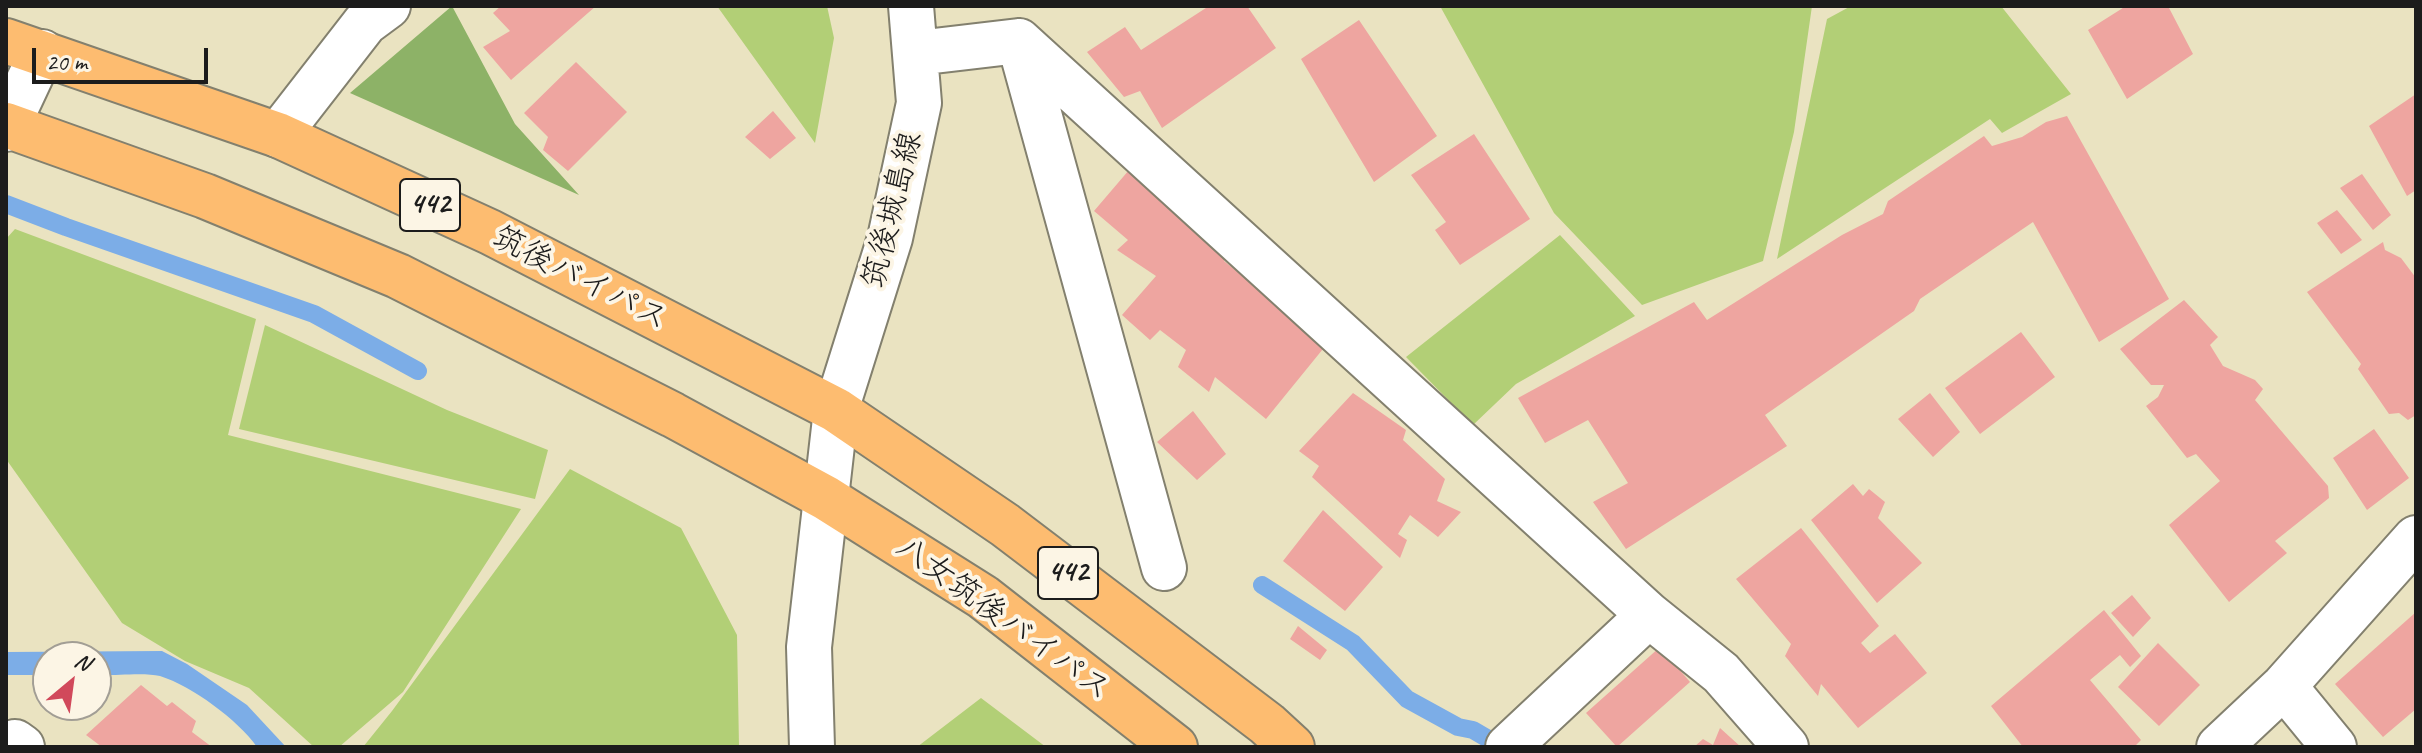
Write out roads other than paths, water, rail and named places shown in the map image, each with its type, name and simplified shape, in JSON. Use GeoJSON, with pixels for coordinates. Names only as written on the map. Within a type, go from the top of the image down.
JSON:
{"type":"FeatureCollection","features":[{"type":"Feature","properties":{"kind":"highway","name":"筑後バイパス"},"geometry":{"type":"LineString","coordinates":[[24,46],[278,135],[490,232],[836,410]]}},
{"type":"Feature","properties":{"kind":"highway","name":"442"},"geometry":{"type":"LineString","coordinates":[[7,126],[205,196],[398,276],[587,369],[826,498]]}},
{"type":"Feature","properties":{"kind":"highway","name":"442"},"geometry":{"type":"LineString","coordinates":[[836,410],[1005,525],[1267,724],[1292,747]]}},
{"type":"Feature","properties":{"kind":"highway","name":"八女筑後バイパス"},"geometry":{"type":"LineString","coordinates":[[826,498],[983,597],[1175,747]]}},
{"type":"Feature","properties":{"kind":"street","name":"筑後城島線"},"geometry":{"type":"LineString","coordinates":[[812,747],[809,647],[836,410],[890,238],[919,103],[911,6]]}},
{"type":"Feature","properties":{"kind":"street"},"geometry":{"type":"LineString","coordinates":[[278,135],[368,12]]}},
{"type":"Feature","properties":{"kind":"street"},"geometry":{"type":"LineString","coordinates":[[1019,41],[1164,568]]}},
{"type":"Feature","properties":{"kind":"street"},"geometry":{"type":"LineString","coordinates":[[917,53],[1019,41],[1649,615],[1721,673],[1786,747]]}},
{"type":"Feature","properties":{"kind":"street"},"geometry":{"type":"LineString","coordinates":[[7,126],[24,46]]}},
{"type":"Feature","properties":{"kind":"street"},"geometry":{"type":"LineString","coordinates":[[2219,747],[2284,686],[2416,538]]}},
{"type":"Feature","properties":{"kind":"street"},"geometry":{"type":"LineString","coordinates":[[1508,747],[1649,615]]}},
{"type":"Feature","properties":{"kind":"street"},"geometry":{"type":"LineString","coordinates":[[2284,686],[2334,747]]}},
{"type":"Feature","properties":{"kind":"water"},"geometry":{"type":"Polygon","coordinates":[[[112,651],[162,651],[187,664],[247,705],[286,747],[257,747],[213,705],[173,681],[146,674],[112,675],[112,651]]]}},
{"type":"Feature","properties":{"kind":"water"},"geometry":{"type":"Polygon","coordinates":[[[6,652],[32,652],[32,675],[6,675],[6,652]]]}},
{"type":"Feature","properties":{"kind":"waterway"},"geometry":{"type":"LineString","coordinates":[[6,204],[314,314],[418,371]]}},
{"type":"Feature","properties":{"kind":"waterway"},"geometry":{"type":"LineString","coordinates":[[1262,585],[1353,643],[1407,699],[1502,747]]}}]}
